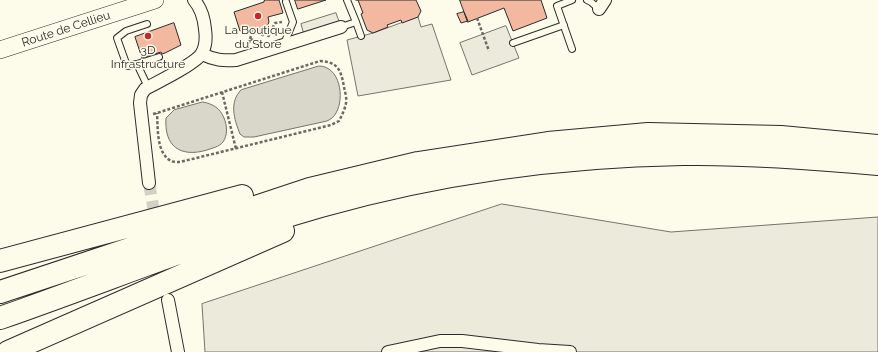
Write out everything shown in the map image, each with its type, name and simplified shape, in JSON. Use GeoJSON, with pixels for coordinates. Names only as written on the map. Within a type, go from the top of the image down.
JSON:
{"type":"FeatureCollection","features":[{"type":"Feature","properties":{"kind":"highway"},"geometry":{"type":"LineString","coordinates":[[0,292],[316,198],[418,162],[548,143],[648,134],[781,137],[878,146]]}},
{"type":"Feature","properties":{"kind":"highway"},"geometry":{"type":"LineString","coordinates":[[0,318],[210,242],[316,198],[388,190],[502,169],[581,160],[692,154],[818,158],[878,164]]}},
{"type":"Feature","properties":{"kind":"highway"},"geometry":{"type":"LineString","coordinates":[[0,261],[283,186],[316,198]]}},
{"type":"Feature","properties":{"kind":"highway"},"geometry":{"type":"LineString","coordinates":[[8,352],[290,228],[316,198]]}},
{"type":"Feature","properties":{"kind":"main road","name":"Route de Cellieu"},"geometry":{"type":"LineString","coordinates":[[0,50],[155,0]]}},
{"type":"Feature","properties":{"kind":"street"},"geometry":{"type":"LineString","coordinates":[[149,183],[140,104],[141,95],[145,89],[192,63],[202,54],[206,35],[204,21],[198,5],[194,0]]}},
{"type":"Feature","properties":{"kind":"street"},"geometry":{"type":"LineString","coordinates":[[202,54],[222,61],[236,60],[341,27]]}},
{"type":"Feature","properties":{"kind":"street"},"geometry":{"type":"LineString","coordinates":[[168,300],[178,352]]}},
{"type":"Feature","properties":{"kind":"street"},"geometry":{"type":"LineString","coordinates":[[388,352],[440,341],[462,341],[538,350],[570,352]]}},
{"type":"Feature","properties":{"kind":"lane"},"geometry":{"type":"LineString","coordinates":[[348,0],[361,36]]}},
{"type":"Feature","properties":{"kind":"lane"},"geometry":{"type":"LineString","coordinates":[[572,0],[556,3],[572,49]]}},
{"type":"Feature","properties":{"kind":"lane"},"geometry":{"type":"LineString","coordinates":[[587,0],[602,5]]}},
{"type":"Feature","properties":{"kind":"lane"},"geometry":{"type":"LineString","coordinates":[[283,46],[293,21],[286,2]]}},
{"type":"Feature","properties":{"kind":"lane"},"geometry":{"type":"LineString","coordinates":[[341,27],[356,22]]}},
{"type":"Feature","properties":{"kind":"lane"},"geometry":{"type":"LineString","coordinates":[[147,24],[126,31],[117,38],[127,66],[159,57]]}},
{"type":"Feature","properties":{"kind":"lane"},"geometry":{"type":"LineString","coordinates":[[513,43],[564,25]]}},
{"type":"Feature","properties":{"kind":"lane"},"geometry":{"type":"LineString","coordinates":[[137,64],[148,87]]}},
{"type":"Feature","properties":{"kind":"path"},"geometry":{"type":"LineString","coordinates":[[477,18],[489,51]]}},
{"type":"Feature","properties":{"kind":"path"},"geometry":{"type":"LineString","coordinates":[[265,40],[275,23],[293,21]]}},
{"type":"Feature","properties":{"kind":"path"},"geometry":{"type":"LineString","coordinates":[[243,58],[253,30]]}},
{"type":"Feature","properties":{"kind":"path"},"geometry":{"type":"LineString","coordinates":[[250,39],[260,42]]}},
{"type":"Feature","properties":{"kind":"path"},"geometry":{"type":"LineString","coordinates":[[150,115],[320,61],[329,62],[335,65],[339,70],[342,77],[346,101],[339,120],[325,127],[180,162],[171,161],[164,155],[161,148],[157,113]]}},
{"type":"Feature","properties":{"kind":"path"},"geometry":{"type":"LineString","coordinates":[[222,92],[236,149]]}},
{"type":"Feature","properties":{"kind":"shaded area"},"geometry":{"type":"Polygon","coordinates":[[[336,13],[340,24],[304,35],[301,24],[336,13]]]}},
{"type":"Feature","properties":{"kind":"shaded area"},"geometry":{"type":"Polygon","coordinates":[[[418,17],[421,27],[432,24],[451,80],[358,96],[347,40],[373,33],[418,17]]]}},
{"type":"Feature","properties":{"kind":"shaded area"},"geometry":{"type":"Polygon","coordinates":[[[506,26],[519,58],[472,75],[460,43],[506,26]]]}},
{"type":"Feature","properties":{"kind":"shaded area"},"geometry":{"type":"Polygon","coordinates":[[[319,66],[326,67],[332,71],[339,84],[339,107],[332,118],[327,121],[254,137],[244,137],[240,134],[236,122],[234,105],[237,95],[241,90],[319,66]]]}},
{"type":"Feature","properties":{"kind":"shaded area"},"geometry":{"type":"Polygon","coordinates":[[[203,102],[216,107],[222,115],[226,127],[225,139],[220,145],[197,152],[182,151],[176,148],[171,143],[168,136],[166,118],[174,110],[203,102]]]}},
{"type":"Feature","properties":{"kind":"shaded area"},"geometry":{"type":"Polygon","coordinates":[[[502,204],[671,232],[878,217],[878,352],[205,352],[202,304],[502,204]]]}},
{"type":"Feature","properties":{"kind":"building"},"geometry":{"type":"Polygon","coordinates":[[[266,0],[279,0],[283,13],[268,17],[269,22],[263,36],[247,27],[246,29],[240,31],[234,12],[266,0]]]}},
{"type":"Feature","properties":{"kind":"building"},"geometry":{"type":"Polygon","coordinates":[[[295,0],[326,0],[298,9],[295,0]]]}},
{"type":"Feature","properties":{"kind":"building"},"geometry":{"type":"Polygon","coordinates":[[[358,0],[416,0],[421,11],[418,17],[402,23],[401,20],[387,25],[388,27],[373,33],[367,30],[358,0]]]}},
{"type":"Feature","properties":{"kind":"building"},"geometry":{"type":"Polygon","coordinates":[[[460,0],[541,0],[547,18],[513,31],[504,8],[468,22],[460,0]]]}},
{"type":"Feature","properties":{"kind":"building"},"geometry":{"type":"Polygon","coordinates":[[[464,12],[468,21],[461,23],[457,14],[464,12]]]}},
{"type":"Feature","properties":{"kind":"building"},"geometry":{"type":"Polygon","coordinates":[[[174,23],[181,45],[162,54],[161,52],[142,58],[135,37],[174,23]]]}},
{"type":"Feature","properties":{"kind":"tunnel"},"geometry":{"type":"LineString","coordinates":[[149,183],[156,223]]}},
{"type":"Feature","properties":{"kind":"place","name":"La Boutique du Store"},"geometry":{"type":"Point","coordinates":[258,16]}},
{"type":"Feature","properties":{"kind":"place","name":"3D Infrastructure"},"geometry":{"type":"Point","coordinates":[148,36]}}]}
